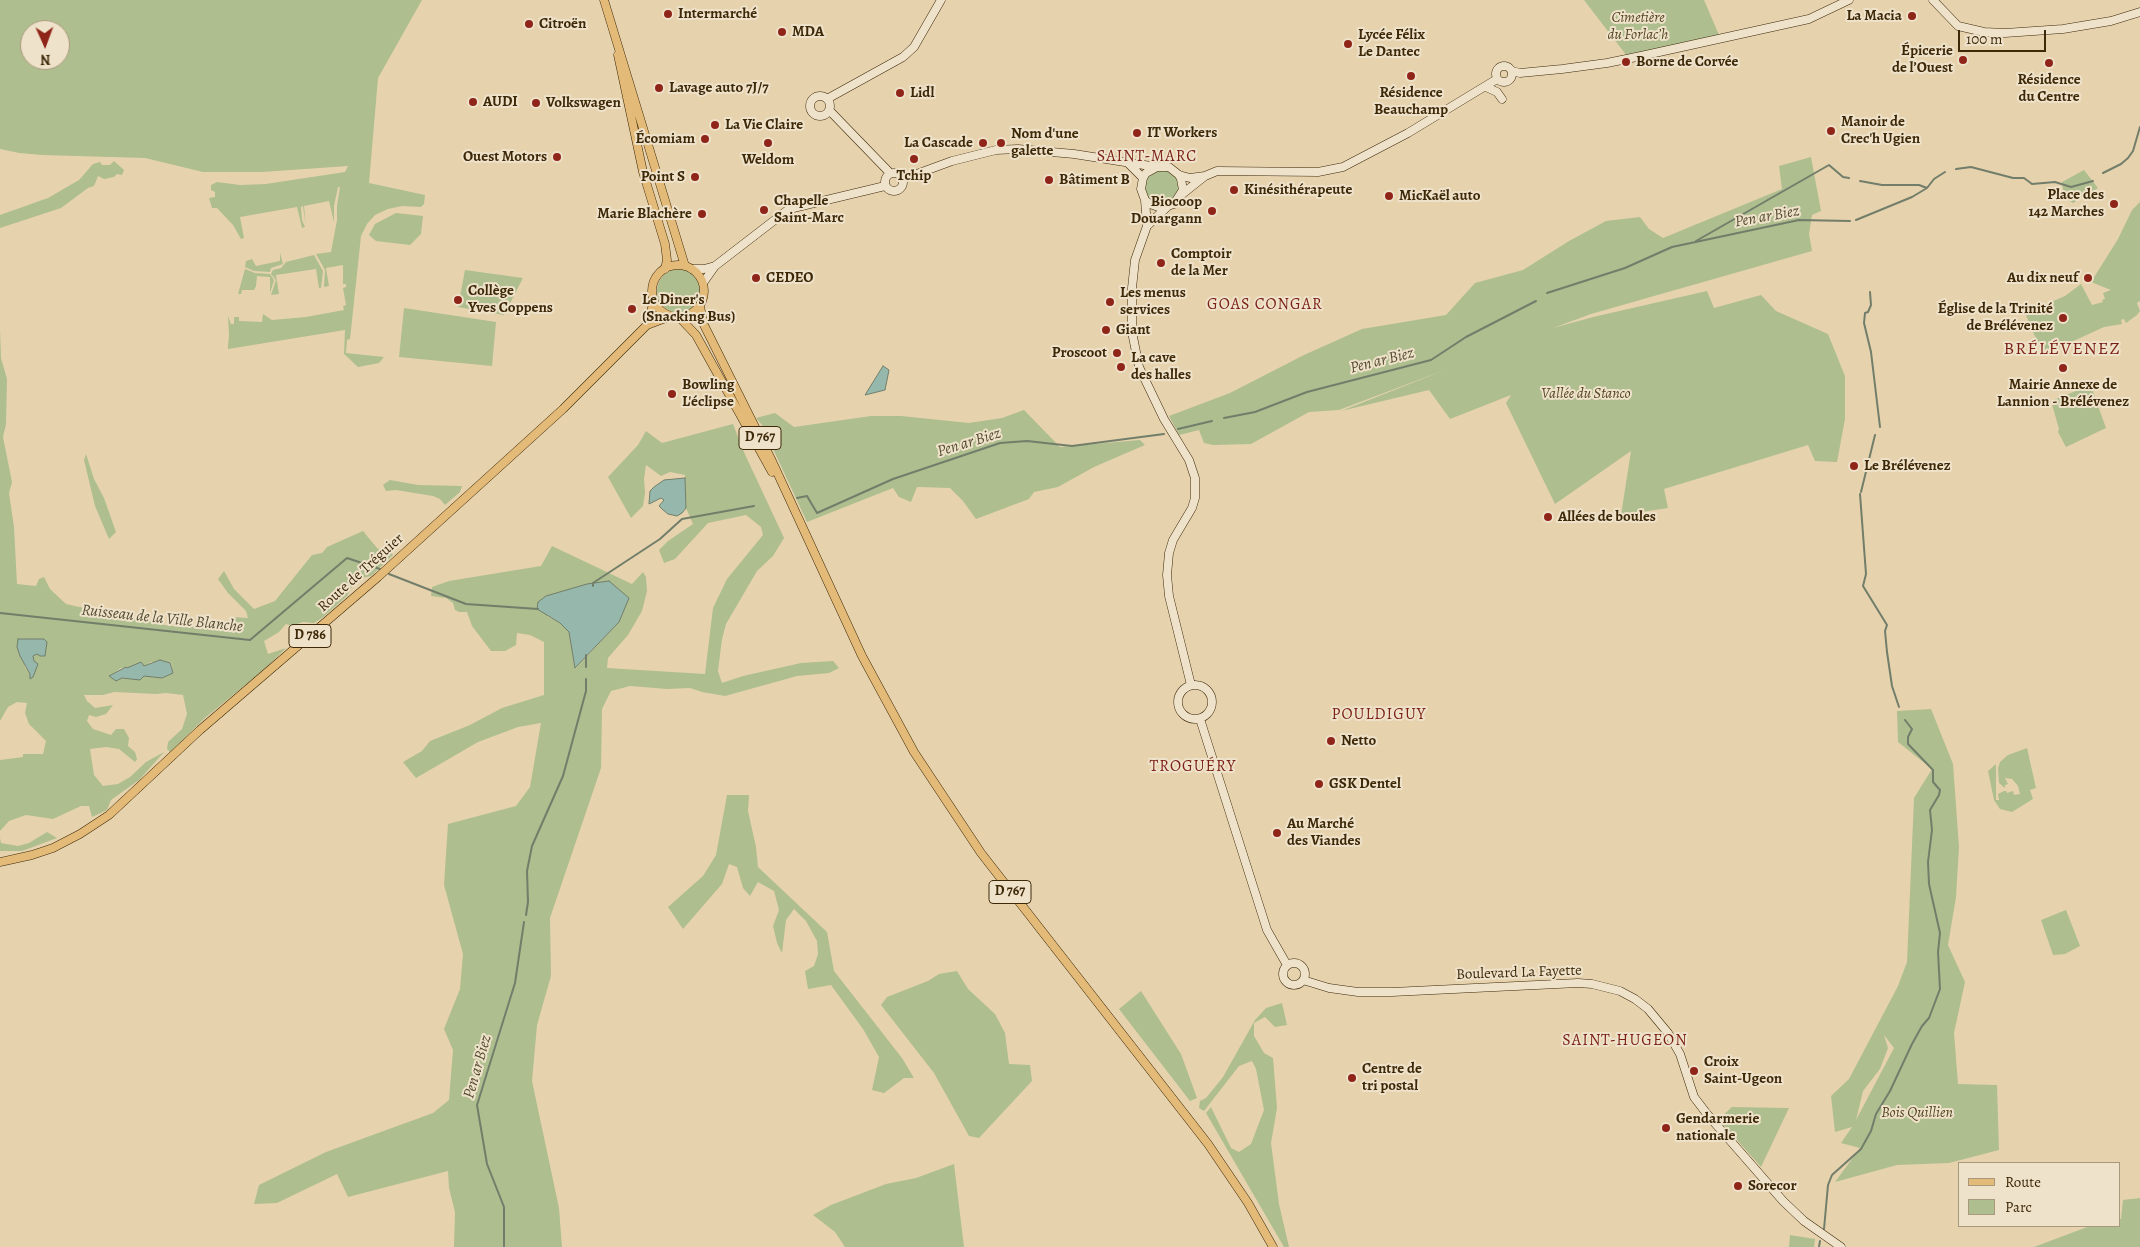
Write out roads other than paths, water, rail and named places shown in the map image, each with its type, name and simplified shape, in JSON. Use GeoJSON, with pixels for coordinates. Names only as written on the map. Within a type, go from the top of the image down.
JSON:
{"type":"FeatureCollection","features":[{"type":"Feature","properties":{"kind":"main road"},"geometry":{"type":"LineString","coordinates":[[604,0],[688,268],[699,275],[703,283],[704,295],[700,306],[691,314],[675,317],[660,310],[654,301],[653,284],[665,269],[673,266],[688,268],[704,269],[715,266]]}},
{"type":"Feature","properties":{"kind":"main road"},"geometry":{"type":"LineString","coordinates":[[827,99],[894,63],[908,53],[914,47],[941,0]]}},
{"type":"Feature","properties":{"kind":"main road"},"geometry":{"type":"LineString","coordinates":[[1497,79],[1496,72],[1499,67],[1506,66],[1512,71],[1520,73],[1607,63],[1809,19],[1849,0]]}},
{"type":"Feature","properties":{"kind":"main road"},"geometry":{"type":"LineString","coordinates":[[1933,0],[1958,26],[2005,33],[2063,29],[2111,21],[2140,13]]}},
{"type":"Feature","properties":{"kind":"main road"},"geometry":{"type":"LineString","coordinates":[[611,21],[644,172],[665,244],[667,260],[665,269]]}},
{"type":"Feature","properties":{"kind":"main road"},"geometry":{"type":"LineString","coordinates":[[1497,79],[1508,81],[1512,76],[1512,71]]}},
{"type":"Feature","properties":{"kind":"main road"},"geometry":{"type":"LineString","coordinates":[[903,179],[952,161],[996,150],[1018,149],[1074,154],[1156,167],[1169,167],[1179,174],[1190,178],[1226,170],[1318,172],[1343,166],[1373,152],[1497,79]]}},
{"type":"Feature","properties":{"kind":"main road"},"geometry":{"type":"LineString","coordinates":[[1486,87],[1497,92],[1502,99]]}},
{"type":"Feature","properties":{"kind":"main road"},"geometry":{"type":"LineString","coordinates":[[817,96],[827,99],[830,104],[828,110],[825,114],[816,115],[810,107],[812,100],[817,96]]}},
{"type":"Feature","properties":{"kind":"main road"},"geometry":{"type":"LineString","coordinates":[[828,110],[890,173],[900,174],[903,179],[902,186],[897,191],[890,191],[885,186],[884,180],[890,173]]}},
{"type":"Feature","properties":{"kind":"main road"},"geometry":{"type":"LineString","coordinates":[[1126,162],[1143,178]]}},
{"type":"Feature","properties":{"kind":"main road"},"geometry":{"type":"LineString","coordinates":[[1156,167],[1151,169],[1143,178],[1141,189],[1145,200],[1147,226],[1135,260],[1132,288],[1132,332],[1140,367],[1164,419],[1188,460],[1195,478],[1195,498],[1192,508],[1169,553],[1167,576],[1169,596],[1191,685]]}},
{"type":"Feature","properties":{"kind":"main road"},"geometry":{"type":"LineString","coordinates":[[1179,174],[1183,185],[1181,195]]}},
{"type":"Feature","properties":{"kind":"main road"},"geometry":{"type":"LineString","coordinates":[[1147,226],[1204,176]]}},
{"type":"Feature","properties":{"kind":"main road"},"geometry":{"type":"LineString","coordinates":[[703,283],[715,266],[790,209],[885,186]]}},
{"type":"Feature","properties":{"kind":"main road"},"geometry":{"type":"LineString","coordinates":[[1145,200],[1155,206],[1167,207]]}},
{"type":"Feature","properties":{"kind":"main road","name":"D 786"},"geometry":{"type":"LineString","coordinates":[[647,325],[654,301]]}},
{"type":"Feature","properties":{"kind":"main road","name":"D 767"},"geometry":{"type":"LineString","coordinates":[[700,306],[703,323],[771,459],[880,693],[942,797],[1019,903],[1208,1144],[1248,1204],[1273,1247]]}},
{"type":"Feature","properties":{"kind":"main road","name":"D 786"},"geometry":{"type":"LineString","coordinates":[[647,325],[675,317]]}},
{"type":"Feature","properties":{"kind":"main road","name":"D 767"},"geometry":{"type":"LineString","coordinates":[[675,317],[696,335],[793,508]]}},
{"type":"Feature","properties":{"kind":"main road","name":"Route de Tréguier"},"geometry":{"type":"LineString","coordinates":[[0,862],[53,848],[80,834],[109,815],[200,730],[350,602],[523,446],[647,325]]}},
{"type":"Feature","properties":{"kind":"main road"},"geometry":{"type":"LineString","coordinates":[[1191,685],[1203,686],[1212,699],[1210,712],[1200,719],[1194,720],[1184,716],[1178,706],[1180,693],[1191,685]]}},
{"type":"Feature","properties":{"kind":"main road"},"geometry":{"type":"LineString","coordinates":[[1200,719],[1267,930],[1287,965]]}},
{"type":"Feature","properties":{"kind":"main road"},"geometry":{"type":"LineString","coordinates":[[1294,963],[1301,966],[1305,972],[1303,980],[1294,986],[1286,983],[1282,976],[1287,965],[1294,963]]}},
{"type":"Feature","properties":{"kind":"main road","name":"Boulevard La Fayette"},"geometry":{"type":"LineString","coordinates":[[1303,980],[1330,988],[1358,992],[1578,983],[1613,989],[1635,999],[1659,1020],[1680,1054],[1688,1084],[1701,1107],[1783,1201],[1804,1220],[1841,1247]]}},
{"type":"Feature","properties":{"kind":"water"},"geometry":{"type":"Polygon","coordinates":[[[883,366],[889,370],[885,390],[865,395],[883,366]]]}},
{"type":"Feature","properties":{"kind":"water"},"geometry":{"type":"Polygon","coordinates":[[[685,478],[686,508],[682,513],[677,516],[668,514],[659,506],[664,500],[661,498],[649,504],[650,491],[654,487],[664,480],[685,478]]]}},
{"type":"Feature","properties":{"kind":"water"},"geometry":{"type":"Polygon","coordinates":[[[609,581],[629,598],[619,622],[575,668],[569,632],[560,623],[537,609],[538,602],[546,596],[587,584],[609,581]]]}},
{"type":"Feature","properties":{"kind":"water"},"geometry":{"type":"Polygon","coordinates":[[[18,639],[44,639],[47,642],[45,656],[37,654],[33,656],[34,661],[38,664],[33,677],[30,679],[30,674],[17,647],[18,639]]]}},
{"type":"Feature","properties":{"kind":"water"},"geometry":{"type":"Polygon","coordinates":[[[160,660],[170,663],[173,673],[162,678],[144,676],[140,680],[122,678],[116,681],[109,676],[141,662],[144,666],[160,660]]]}},
{"type":"Feature","properties":{"kind":"waterway","name":"Pen ar Biez"},"geometry":{"type":"LineString","coordinates":[[2103,173],[2121,164],[2128,158],[2133,151],[2140,127]]}},
{"type":"Feature","properties":{"kind":"waterway"},"geometry":{"type":"LineString","coordinates":[[1696,241],[1829,165],[1843,177],[1849,178]]}},
{"type":"Feature","properties":{"kind":"waterway","name":"Pen ar Biez"},"geometry":{"type":"LineString","coordinates":[[1956,169],[1971,167],[2013,178],[2024,178],[2032,184],[2055,182],[2071,187],[2093,181]]}},
{"type":"Feature","properties":{"kind":"waterway","name":"Pen ar Biez"},"geometry":{"type":"LineString","coordinates":[[1856,220],[1912,197],[1927,188],[1934,179],[1945,172]]}},
{"type":"Feature","properties":{"kind":"waterway"},"geometry":{"type":"LineString","coordinates":[[1860,181],[1882,185],[1919,185],[1927,188]]}},
{"type":"Feature","properties":{"kind":"waterway","name":"Pen ar Biez"},"geometry":{"type":"LineString","coordinates":[[1547,293],[1625,268],[1672,247],[1799,220],[1850,221]]}},
{"type":"Feature","properties":{"kind":"waterway"},"geometry":{"type":"LineString","coordinates":[[1870,292],[1871,305],[1868,312],[1865,313],[1864,323],[1871,352],[1880,427]]}},
{"type":"Feature","properties":{"kind":"waterway","name":"Pen ar Biez"},"geometry":{"type":"LineString","coordinates":[[1224,418],[1255,412],[1307,392],[1431,360],[1466,337],[1536,301]]}},
{"type":"Feature","properties":{"kind":"waterway","name":"Pen ar Biez"},"geometry":{"type":"LineString","coordinates":[[1178,429],[1212,421]]}},
{"type":"Feature","properties":{"kind":"waterway","name":"Pen ar Biez"},"geometry":{"type":"LineString","coordinates":[[797,498],[807,496],[817,513],[893,479],[1000,443],[1027,441],[1072,446],[1164,434]]}},
{"type":"Feature","properties":{"kind":"waterway"},"geometry":{"type":"LineString","coordinates":[[1861,492],[1875,435]]}},
{"type":"Feature","properties":{"kind":"waterway"},"geometry":{"type":"LineString","coordinates":[[1860,494],[1866,574],[1863,586],[1887,625],[1885,631],[1887,652],[1892,686],[1899,707]]}},
{"type":"Feature","properties":{"kind":"waterway","name":"Pen ar Biez"},"geometry":{"type":"LineString","coordinates":[[593,586],[593,583],[660,539],[682,519],[754,506]]}},
{"type":"Feature","properties":{"kind":"waterway","name":"Ruisseau de la Ville Blanche"},"geometry":{"type":"LineString","coordinates":[[0,613],[250,640],[347,558],[380,569]]}},
{"type":"Feature","properties":{"kind":"waterway","name":"Ruisseau de la Ville Blanche"},"geometry":{"type":"LineString","coordinates":[[389,574],[466,604],[538,609]]}},
{"type":"Feature","properties":{"kind":"waterway","name":"Pen ar Biez"},"geometry":{"type":"LineString","coordinates":[[586,655],[586,667]]}},
{"type":"Feature","properties":{"kind":"waterway","name":"Pen ar Biez"},"geometry":{"type":"LineString","coordinates":[[526,915],[528,902],[527,871],[532,846],[563,776],[586,691],[586,679]]}},
{"type":"Feature","properties":{"kind":"waterway"},"geometry":{"type":"LineString","coordinates":[[1824,1229],[1828,1185],[1832,1175],[1861,1149],[1871,1131],[1876,1114],[1890,1091],[1912,1044],[1929,1018],[1940,989],[1938,952],[1940,933],[1929,884],[1928,862],[1932,830],[1930,810],[1940,790],[1933,782],[1933,770],[1908,744],[1908,737],[1912,729],[1905,720]]}},
{"type":"Feature","properties":{"kind":"waterway","name":"Pen ar Biez"},"geometry":{"type":"LineString","coordinates":[[504,1247],[504,1207],[487,1164],[477,1105],[515,983],[524,922]]}},
{"type":"Feature","properties":{"kind":"waterway"},"geometry":{"type":"LineString","coordinates":[[1819,1247],[1820,1241]]}},
{"type":"Feature","properties":{"kind":"place","name":"Intermarché"},"geometry":{"type":"Point","coordinates":[668,14]}},
{"type":"Feature","properties":{"kind":"place","name":"La Macia"},"geometry":{"type":"Point","coordinates":[1912,16]}},
{"type":"Feature","properties":{"kind":"place","name":"Citroën"},"geometry":{"type":"Point","coordinates":[529,24]}},
{"type":"Feature","properties":{"kind":"place","name":"MDA"},"geometry":{"type":"Point","coordinates":[782,32]}},
{"type":"Feature","properties":{"kind":"place","name":"Lycée Félix Le Dantec"},"geometry":{"type":"Point","coordinates":[1348,44]}},
{"type":"Feature","properties":{"kind":"place","name":"Épicerie de l’Ouest"},"geometry":{"type":"Point","coordinates":[1963,60]}},
{"type":"Feature","properties":{"kind":"place","name":"Borne de Corvée"},"geometry":{"type":"Point","coordinates":[1626,62]}},
{"type":"Feature","properties":{"kind":"place","name":"Résidence du Centre"},"geometry":{"type":"Point","coordinates":[2049,63]}},
{"type":"Feature","properties":{"kind":"place","name":"Résidence Beauchamp"},"geometry":{"type":"Point","coordinates":[1411,76]}},
{"type":"Feature","properties":{"kind":"place","name":"Lavage auto 7J/7"},"geometry":{"type":"Point","coordinates":[659,88]}},
{"type":"Feature","properties":{"kind":"place","name":"Lidl"},"geometry":{"type":"Point","coordinates":[900,93]}},
{"type":"Feature","properties":{"kind":"place","name":"AUDI"},"geometry":{"type":"Point","coordinates":[473,102]}},
{"type":"Feature","properties":{"kind":"place","name":"Volkswagen"},"geometry":{"type":"Point","coordinates":[536,103]}},
{"type":"Feature","properties":{"kind":"place","name":"La Vie Claire"},"geometry":{"type":"Point","coordinates":[715,125]}},
{"type":"Feature","properties":{"kind":"place","name":"Manoir de Crec'h Ugien"},"geometry":{"type":"Point","coordinates":[1831,131]}},
{"type":"Feature","properties":{"kind":"place","name":"IT Workers"},"geometry":{"type":"Point","coordinates":[1137,133]}},
{"type":"Feature","properties":{"kind":"place","name":"Écomiam"},"geometry":{"type":"Point","coordinates":[705,139]}},
{"type":"Feature","properties":{"kind":"place","name":"Weldom"},"geometry":{"type":"Point","coordinates":[768,143]}},
{"type":"Feature","properties":{"kind":"place","name":"La Cascade"},"geometry":{"type":"Point","coordinates":[983,143]}},
{"type":"Feature","properties":{"kind":"place","name":"Nom d'une galette"},"geometry":{"type":"Point","coordinates":[1001,143]}},
{"type":"Feature","properties":{"kind":"place","name":"Ouest Motors"},"geometry":{"type":"Point","coordinates":[557,157]}},
{"type":"Feature","properties":{"kind":"place","name":"Tchip"},"geometry":{"type":"Point","coordinates":[914,159]}},
{"type":"Feature","properties":{"kind":"place","name":"Point S"},"geometry":{"type":"Point","coordinates":[695,177]}},
{"type":"Feature","properties":{"kind":"place","name":"Bâtiment B"},"geometry":{"type":"Point","coordinates":[1049,180]}},
{"type":"Feature","properties":{"kind":"place","name":"Kinésithérapeute"},"geometry":{"type":"Point","coordinates":[1234,190]}},
{"type":"Feature","properties":{"kind":"place","name":"MicKaël auto"},"geometry":{"type":"Point","coordinates":[1389,196]}},
{"type":"Feature","properties":{"kind":"place","name":"Place des 142 Marches"},"geometry":{"type":"Point","coordinates":[2114,204]}},
{"type":"Feature","properties":{"kind":"place","name":"Chapelle Saint-Marc"},"geometry":{"type":"Point","coordinates":[764,210]}},
{"type":"Feature","properties":{"kind":"place","name":"Biocoop Douargann"},"geometry":{"type":"Point","coordinates":[1212,211]}},
{"type":"Feature","properties":{"kind":"place","name":"Marie Blachère"},"geometry":{"type":"Point","coordinates":[702,214]}},
{"type":"Feature","properties":{"kind":"place","name":"Comptoir de la Mer"},"geometry":{"type":"Point","coordinates":[1161,263]}},
{"type":"Feature","properties":{"kind":"place","name":"CEDEO"},"geometry":{"type":"Point","coordinates":[756,278]}},
{"type":"Feature","properties":{"kind":"place","name":"Au dix neuf"},"geometry":{"type":"Point","coordinates":[2088,278]}},
{"type":"Feature","properties":{"kind":"place","name":"Collège Yves Coppens"},"geometry":{"type":"Point","coordinates":[458,300]}},
{"type":"Feature","properties":{"kind":"place","name":"Les menus services"},"geometry":{"type":"Point","coordinates":[1110,302]}},
{"type":"Feature","properties":{"kind":"place","name":"Le Diner's (Snacking Bus)"},"geometry":{"type":"Point","coordinates":[632,309]}},
{"type":"Feature","properties":{"kind":"place","name":"Église de la Trinité de Brélévenez"},"geometry":{"type":"Point","coordinates":[2063,318]}},
{"type":"Feature","properties":{"kind":"place","name":"Giant"},"geometry":{"type":"Point","coordinates":[1106,330]}},
{"type":"Feature","properties":{"kind":"place","name":"Proscoot"},"geometry":{"type":"Point","coordinates":[1117,353]}},
{"type":"Feature","properties":{"kind":"place","name":"La cave des halles"},"geometry":{"type":"Point","coordinates":[1121,367]}},
{"type":"Feature","properties":{"kind":"place","name":"Mairie Annexe de Lannion - Brélévenez"},"geometry":{"type":"Point","coordinates":[2063,368]}},
{"type":"Feature","properties":{"kind":"place","name":"Bowling L'éclipse"},"geometry":{"type":"Point","coordinates":[672,394]}},
{"type":"Feature","properties":{"kind":"place","name":"Le Brélévenez"},"geometry":{"type":"Point","coordinates":[1854,466]}},
{"type":"Feature","properties":{"kind":"place","name":"Allées de boules"},"geometry":{"type":"Point","coordinates":[1548,517]}},
{"type":"Feature","properties":{"kind":"place","name":"Netto"},"geometry":{"type":"Point","coordinates":[1331,741]}},
{"type":"Feature","properties":{"kind":"place","name":"GSK Dentel"},"geometry":{"type":"Point","coordinates":[1319,784]}},
{"type":"Feature","properties":{"kind":"place","name":"Au Marché des Viandes"},"geometry":{"type":"Point","coordinates":[1277,833]}},
{"type":"Feature","properties":{"kind":"place","name":"Croix Saint-Ugeon"},"geometry":{"type":"Point","coordinates":[1694,1071]}},
{"type":"Feature","properties":{"kind":"place","name":"Centre de tri postal"},"geometry":{"type":"Point","coordinates":[1352,1078]}},
{"type":"Feature","properties":{"kind":"place","name":"Gendarmerie nationale"},"geometry":{"type":"Point","coordinates":[1666,1128]}},
{"type":"Feature","properties":{"kind":"place","name":"Sorecor"},"geometry":{"type":"Point","coordinates":[1738,1186]}},
{"type":"Feature","properties":{"kind":"district","name":"SAINT-MARC"},"geometry":{"type":"Point","coordinates":[1147,157]}},
{"type":"Feature","properties":{"kind":"district","name":"GOAS CONGAR"},"geometry":{"type":"Point","coordinates":[1265,305]}},
{"type":"Feature","properties":{"kind":"district","name":"BRÉLÉVENEZ"},"geometry":{"type":"Point","coordinates":[2062,350]}},
{"type":"Feature","properties":{"kind":"district","name":"POULDIGUY"},"geometry":{"type":"Point","coordinates":[1379,715]}},
{"type":"Feature","properties":{"kind":"district","name":"TROGUÉRY"},"geometry":{"type":"Point","coordinates":[1193,767]}},
{"type":"Feature","properties":{"kind":"district","name":"SAINT-HUGEON"},"geometry":{"type":"Point","coordinates":[1625,1041]}},
{"type":"Feature","properties":{"kind":"park label","name":"Cimetière du Forlac’h"},"geometry":{"type":"Point","coordinates":[1638,26]}},
{"type":"Feature","properties":{"kind":"park label","name":"Vallée du Stanco"},"geometry":{"type":"Point","coordinates":[1586,394]}},
{"type":"Feature","properties":{"kind":"park label","name":"Bois Quillien"},"geometry":{"type":"Point","coordinates":[1917,1113]}}]}
